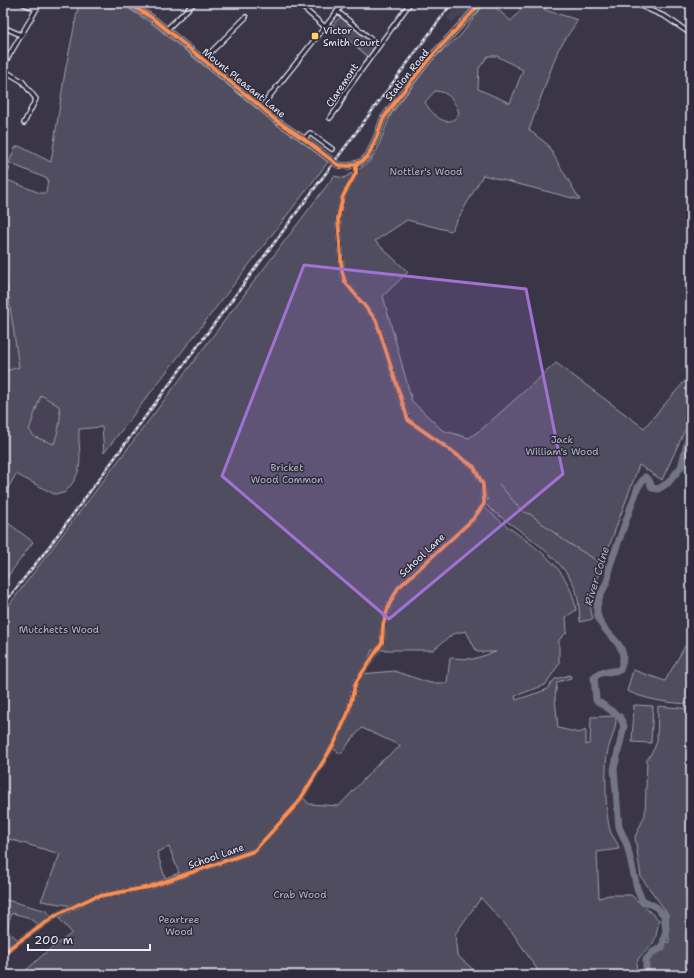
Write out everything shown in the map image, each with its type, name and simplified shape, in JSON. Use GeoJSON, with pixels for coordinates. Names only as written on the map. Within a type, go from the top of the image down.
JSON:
{"type":"FeatureCollection","features":[{"type":"Feature","properties":{"kind":"street"},"geometry":{"type":"LineString","coordinates":[[22,3],[36,9]]}},
{"type":"Feature","properties":{"kind":"street"},"geometry":{"type":"LineString","coordinates":[[3,64],[40,3]]}},
{"type":"Feature","properties":{"kind":"street","name":"Mount Pleasant Lane"},"geometry":{"type":"LineString","coordinates":[[127,3],[151,17],[274,119],[304,139],[338,165],[345,166],[356,164]]}},
{"type":"Feature","properties":{"kind":"street"},"geometry":{"type":"LineString","coordinates":[[166,30],[194,3]]}},
{"type":"Feature","properties":{"kind":"street"},"geometry":{"type":"LineString","coordinates":[[294,3],[301,6],[325,27]]}},
{"type":"Feature","properties":{"kind":"street"},"geometry":{"type":"LineString","coordinates":[[261,107],[344,3]]}},
{"type":"Feature","properties":{"kind":"street","name":"Claremont"},"geometry":{"type":"LineString","coordinates":[[330,118],[339,106],[343,95],[410,3]]}},
{"type":"Feature","properties":{"kind":"street","name":"Station Road"},"geometry":{"type":"LineString","coordinates":[[356,164],[368,156],[378,136],[383,118],[397,99],[431,56],[482,3]]}},
{"type":"Feature","properties":{"kind":"street"},"geometry":{"type":"LineString","coordinates":[[634,3],[666,17],[691,34]]}},
{"type":"Feature","properties":{"kind":"street"},"geometry":{"type":"LineString","coordinates":[[338,11],[378,45]]}},
{"type":"Feature","properties":{"kind":"street"},"geometry":{"type":"LineString","coordinates":[[203,60],[246,17]]}},
{"type":"Feature","properties":{"kind":"street"},"geometry":{"type":"LineString","coordinates":[[3,27],[21,35]]}},
{"type":"Feature","properties":{"kind":"street"},"geometry":{"type":"LineString","coordinates":[[3,70],[22,81],[36,99],[24,123]]}},
{"type":"Feature","properties":{"kind":"street"},"geometry":{"type":"LineString","coordinates":[[304,139],[310,133],[332,149]]}},
{"type":"Feature","properties":{"kind":"street","name":"School Lane"},"geometry":{"type":"LineString","coordinates":[[3,955],[11,947],[58,914],[94,897],[149,887],[254,851],[298,803],[335,742],[348,713],[356,682],[382,643],[383,625],[388,604],[398,588],[473,519],[484,504],[483,484],[474,467],[408,420],[376,320],[345,282],[342,271],[338,218],[343,196],[356,173],[356,164]]}},
{"type":"Feature","properties":{"kind":"highlighted area"},"geometry":{"type":"Polygon","coordinates":[[[304,265],[526,289],[563,474],[389,619],[222,476],[304,265]]]}},
{"type":"Feature","properties":{"kind":"shaded area"},"geometry":{"type":"Polygon","coordinates":[[[459,3],[478,3],[472,10],[452,22],[447,18],[459,3]]]}},
{"type":"Feature","properties":{"kind":"shaded area"},"geometry":{"type":"Polygon","coordinates":[[[3,272],[5,272],[19,367],[3,372],[3,272]]]}},
{"type":"Feature","properties":{"kind":"shaded area"},"geometry":{"type":"Polygon","coordinates":[[[41,395],[59,406],[61,414],[59,428],[54,444],[35,437],[29,430],[41,395]]]}},
{"type":"Feature","properties":{"kind":"green space"},"geometry":{"type":"Polygon","coordinates":[[[79,3],[120,3],[151,23],[271,120],[328,162],[104,453],[102,427],[79,429],[79,470],[71,485],[64,493],[54,494],[16,474],[3,497],[3,372],[19,367],[5,272],[3,272],[3,166],[10,168],[5,179],[40,193],[46,193],[48,179],[9,163],[15,148],[19,146],[51,162],[65,72],[79,3]],[[41,395],[29,430],[35,437],[54,444],[60,420],[59,406],[41,395]]]}},
{"type":"Feature","properties":{"kind":"green space"},"geometry":{"type":"Polygon","coordinates":[[[485,3],[490,3],[511,21],[521,10],[515,5],[516,3],[546,3],[545,10],[578,20],[558,50],[529,130],[547,144],[580,200],[483,175],[451,231],[407,220],[375,241],[408,272],[383,296],[412,401],[442,430],[469,438],[483,428],[556,363],[644,428],[691,374],[691,417],[662,480],[639,465],[607,552],[604,550],[601,569],[593,589],[591,600],[591,612],[593,619],[580,622],[575,588],[565,571],[556,561],[535,542],[489,508],[486,503],[488,499],[483,496],[482,505],[485,509],[547,557],[566,580],[572,594],[576,610],[566,617],[567,632],[559,640],[559,664],[545,685],[515,696],[516,700],[546,690],[555,679],[570,675],[571,678],[557,682],[555,698],[558,728],[579,733],[586,730],[586,745],[590,743],[591,717],[616,716],[614,731],[607,755],[606,794],[609,826],[619,849],[597,852],[599,898],[609,895],[631,895],[659,920],[654,941],[641,955],[637,962],[637,975],[541,975],[512,932],[481,898],[455,934],[457,955],[479,975],[21,975],[45,953],[72,933],[58,917],[80,907],[41,901],[60,854],[9,839],[3,854],[3,613],[334,176],[344,178],[371,160],[377,150],[391,114],[435,57],[461,35],[485,3]],[[488,56],[479,68],[478,89],[510,103],[523,70],[497,56],[488,56]],[[435,91],[425,102],[436,116],[445,121],[450,121],[459,113],[453,101],[440,91],[435,91]],[[466,631],[453,634],[433,650],[372,650],[362,674],[394,671],[430,683],[447,683],[450,658],[473,659],[496,652],[477,652],[466,631]],[[362,728],[341,754],[330,746],[301,795],[309,804],[339,806],[379,763],[401,746],[362,728]],[[169,847],[157,852],[165,878],[179,873],[169,847]]]}},
{"type":"Feature","properties":{"kind":"green space"},"geometry":{"type":"Polygon","coordinates":[[[342,16],[373,43],[373,49],[368,57],[332,25],[342,16]]]}},
{"type":"Feature","properties":{"kind":"green space"},"geometry":{"type":"Polygon","coordinates":[[[3,519],[33,542],[3,583],[3,519]]]}},
{"type":"Feature","properties":{"kind":"green space"},"geometry":{"type":"Polygon","coordinates":[[[691,636],[691,704],[674,703],[642,697],[627,691],[633,670],[665,681],[691,636]]]}},
{"type":"Feature","properties":{"kind":"green space"},"geometry":{"type":"Polygon","coordinates":[[[634,705],[653,706],[651,743],[632,742],[634,705]]]}},
{"type":"Feature","properties":{"kind":"green space"},"geometry":{"type":"Polygon","coordinates":[[[658,706],[691,709],[691,975],[648,975],[647,961],[654,954],[663,950],[665,943],[669,942],[668,914],[641,877],[635,837],[645,815],[647,760],[657,741],[658,706]]]}},
{"type":"Feature","properties":{"kind":"green space"},"geometry":{"type":"Polygon","coordinates":[[[3,899],[47,911],[51,916],[39,925],[27,917],[12,913],[9,920],[8,931],[18,940],[3,949],[3,899]]]}},
{"type":"Feature","properties":{"kind":"waterway","name":"River Colne"},"geometry":{"type":"LineString","coordinates":[[646,975],[646,960],[653,952],[662,948],[666,930],[664,915],[656,907],[642,900],[637,888],[627,845],[619,827],[614,769],[624,726],[620,717],[596,700],[594,677],[601,673],[620,670],[623,660],[619,645],[599,620],[597,606],[608,579],[609,568],[638,487],[645,477],[649,480],[652,488],[658,489],[668,483],[681,467],[691,428]]}},
{"type":"Feature","properties":{"kind":"waterway"},"geometry":{"type":"LineString","coordinates":[[499,484],[523,512],[530,514],[565,541],[609,568]]}},
{"type":"Feature","properties":{"kind":"railway"},"geometry":{"type":"LineString","coordinates":[[3,605],[45,552],[452,3]]}},
{"type":"Feature","properties":{"kind":"cycle path"},"geometry":{"type":"LineString","coordinates":[[127,3],[151,17],[274,119],[304,139],[338,165],[349,166],[361,162],[368,156],[383,119],[397,99],[431,57],[481,3]]}},
{"type":"Feature","properties":{"kind":"cycle path"},"geometry":{"type":"LineString","coordinates":[[3,955],[11,947],[58,914],[94,897],[149,887],[254,851],[298,803],[335,742],[348,713],[356,682],[382,643],[383,625],[389,605],[398,588],[473,519],[484,504],[483,485],[474,467],[408,420],[376,320],[345,282],[342,271],[338,218],[343,196],[356,173],[356,164]]}},
{"type":"Feature","properties":{"kind":"place","name":"Victor Smith Court"},"geometry":{"type":"Point","coordinates":[315,36]}},
{"type":"Feature","properties":{"kind":"park label","name":"Nottler's Wood"},"geometry":{"type":"Point","coordinates":[426,171]}},
{"type":"Feature","properties":{"kind":"park label","name":"Jack William's Wood"},"geometry":{"type":"Point","coordinates":[562,444]}},
{"type":"Feature","properties":{"kind":"park label","name":"Bricket Wood Common"},"geometry":{"type":"Point","coordinates":[287,472]}},
{"type":"Feature","properties":{"kind":"park label","name":"Mutchetts Wood"},"geometry":{"type":"Point","coordinates":[59,629]}},
{"type":"Feature","properties":{"kind":"park label","name":"Crab Wood"},"geometry":{"type":"Point","coordinates":[300,894]}},
{"type":"Feature","properties":{"kind":"park label","name":"Peartree Wood"},"geometry":{"type":"Point","coordinates":[179,924]}}]}
